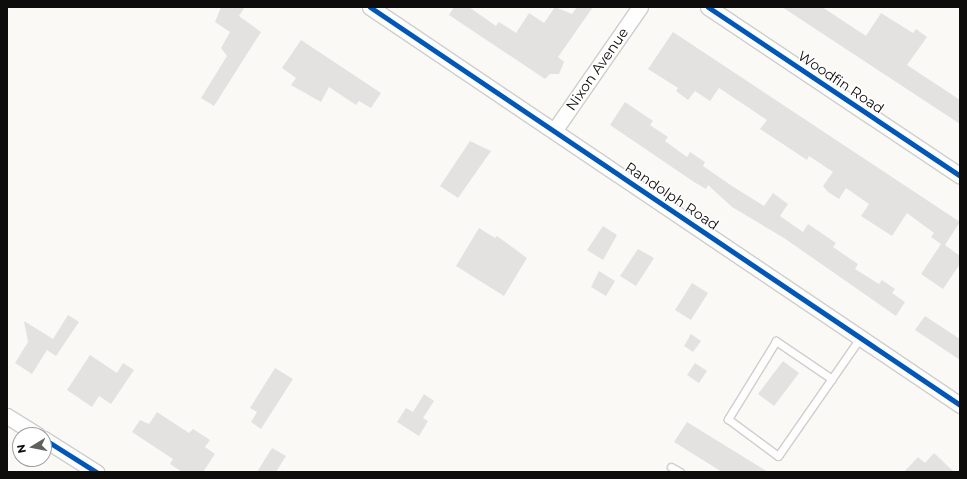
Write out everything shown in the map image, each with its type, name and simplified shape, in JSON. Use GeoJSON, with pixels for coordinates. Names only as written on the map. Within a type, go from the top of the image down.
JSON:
{"type":"FeatureCollection","features":[{"type":"Feature","properties":{"kind":"street","name":"Randolph Road"},"geometry":{"type":"LineString","coordinates":[[370,7],[960,405]]}},
{"type":"Feature","properties":{"kind":"street","name":"Nixon Avenue"},"geometry":{"type":"LineString","coordinates":[[554,131],[640,7]]}},
{"type":"Feature","properties":{"kind":"street","name":"Woodfin Road"},"geometry":{"type":"LineString","coordinates":[[708,7],[960,176]]}},
{"type":"Feature","properties":{"kind":"street"},"geometry":{"type":"LineString","coordinates":[[7,416],[24,427]]}},
{"type":"Feature","properties":{"kind":"street"},"geometry":{"type":"LineString","coordinates":[[52,444],[96,472]]}},
{"type":"Feature","properties":{"kind":"lane"},"geometry":{"type":"LineString","coordinates":[[832,378],[776,341],[728,419],[778,456],[860,338]]}},
{"type":"Feature","properties":{"kind":"lane"},"geometry":{"type":"LineString","coordinates":[[671,467],[680,472]]}},
{"type":"Feature","properties":{"kind":"building"},"geometry":{"type":"Polygon","coordinates":[[[221,7],[245,7],[239,16],[261,32],[214,106],[201,98],[227,56],[221,48],[230,32],[215,22],[221,7]]]}},
{"type":"Feature","properties":{"kind":"building"},"geometry":{"type":"Polygon","coordinates":[[[454,7],[469,7],[496,26],[499,22],[516,33],[529,13],[544,23],[555,7],[572,14],[577,7],[593,7],[558,57],[564,62],[559,74],[550,74],[545,79],[449,15],[454,7]]]}},
{"type":"Feature","properties":{"kind":"building"},"geometry":{"type":"Polygon","coordinates":[[[782,7],[822,7],[866,36],[881,13],[913,33],[916,29],[927,37],[907,65],[960,100],[960,124],[782,7]]]}},
{"type":"Feature","properties":{"kind":"building"},"geometry":{"type":"Polygon","coordinates":[[[673,32],[960,222],[945,245],[960,256],[960,264],[943,289],[921,274],[941,244],[931,237],[934,233],[907,213],[892,236],[861,216],[869,204],[846,188],[839,199],[828,192],[823,186],[833,172],[809,156],[807,160],[760,129],[767,120],[719,88],[710,101],[695,91],[688,100],[676,91],[678,88],[648,69],[673,32]]]}},
{"type":"Feature","properties":{"kind":"building"},"geometry":{"type":"Polygon","coordinates":[[[301,40],[381,93],[371,108],[359,101],[356,105],[329,87],[321,102],[291,85],[296,78],[282,68],[301,40]]]}},
{"type":"Feature","properties":{"kind":"building"},"geometry":{"type":"Polygon","coordinates":[[[625,102],[653,121],[650,125],[668,137],[665,141],[687,157],[690,152],[705,162],[703,166],[732,186],[764,206],[773,193],[788,204],[780,216],[803,232],[808,224],[836,243],[833,247],[858,264],[855,269],[879,284],[882,280],[895,289],[892,293],[905,302],[896,316],[784,238],[732,207],[708,185],[706,189],[694,182],[610,125],[625,102]]]}},
{"type":"Feature","properties":{"kind":"building"},"geometry":{"type":"Polygon","coordinates":[[[470,141],[491,151],[458,198],[440,186],[470,141]]]}},
{"type":"Feature","properties":{"kind":"building"},"geometry":{"type":"Polygon","coordinates":[[[603,226],[617,235],[603,260],[587,250],[603,226]]]}},
{"type":"Feature","properties":{"kind":"building"},"geometry":{"type":"Polygon","coordinates":[[[479,228],[495,238],[497,236],[527,258],[504,296],[456,266],[479,228]]]}},
{"type":"Feature","properties":{"kind":"building"},"geometry":{"type":"Polygon","coordinates":[[[638,249],[654,258],[636,286],[620,276],[638,249]]]}},
{"type":"Feature","properties":{"kind":"building"},"geometry":{"type":"Polygon","coordinates":[[[599,271],[615,281],[606,296],[591,287],[599,271]]]}},
{"type":"Feature","properties":{"kind":"building"},"geometry":{"type":"Polygon","coordinates":[[[692,283],[708,293],[691,320],[675,310],[692,283]]]}},
{"type":"Feature","properties":{"kind":"building"},"geometry":{"type":"Polygon","coordinates":[[[68,315],[79,322],[56,356],[47,350],[32,374],[15,363],[28,342],[24,321],[53,339],[68,315]]]}},
{"type":"Feature","properties":{"kind":"building"},"geometry":{"type":"Polygon","coordinates":[[[925,316],[960,339],[960,360],[915,330],[925,316]]]}},
{"type":"Feature","properties":{"kind":"building"},"geometry":{"type":"Polygon","coordinates":[[[691,334],[701,341],[693,352],[684,346],[691,334]]]}},
{"type":"Feature","properties":{"kind":"building"},"geometry":{"type":"Polygon","coordinates":[[[90,355],[117,373],[123,363],[134,370],[111,404],[99,396],[92,407],[67,390],[90,355]]]}},
{"type":"Feature","properties":{"kind":"building"},"geometry":{"type":"Polygon","coordinates":[[[783,361],[799,373],[774,406],[758,394],[783,361]]]}},
{"type":"Feature","properties":{"kind":"building"},"geometry":{"type":"Polygon","coordinates":[[[695,363],[707,371],[699,383],[687,375],[695,363]]]}},
{"type":"Feature","properties":{"kind":"building"},"geometry":{"type":"Polygon","coordinates":[[[275,368],[293,379],[261,429],[251,422],[257,412],[250,408],[275,368]]]}},
{"type":"Feature","properties":{"kind":"building"},"geometry":{"type":"Polygon","coordinates":[[[424,394],[434,401],[423,418],[428,421],[419,436],[397,422],[406,408],[413,412],[424,394]]]}},
{"type":"Feature","properties":{"kind":"building"},"geometry":{"type":"Polygon","coordinates":[[[157,412],[189,433],[193,429],[210,440],[205,447],[215,454],[203,472],[182,472],[170,464],[173,459],[132,432],[140,420],[149,424],[157,412]]]}},
{"type":"Feature","properties":{"kind":"building"},"geometry":{"type":"Polygon","coordinates":[[[687,422],[768,472],[722,472],[674,442],[687,422]]]}},
{"type":"Feature","properties":{"kind":"building"},"geometry":{"type":"Polygon","coordinates":[[[272,448],[286,456],[276,472],[257,472],[272,448]]]}},
{"type":"Feature","properties":{"kind":"building"},"geometry":{"type":"Polygon","coordinates":[[[934,453],[954,472],[904,472],[918,457],[925,463],[934,453]]]}},
{"type":"Feature","properties":{"kind":"cycle path"},"geometry":{"type":"LineString","coordinates":[[370,7],[960,405]]}},
{"type":"Feature","properties":{"kind":"cycle path"},"geometry":{"type":"LineString","coordinates":[[708,7],[960,176]]}},
{"type":"Feature","properties":{"kind":"cycle path"},"geometry":{"type":"LineString","coordinates":[[52,444],[96,472]]}}]}
